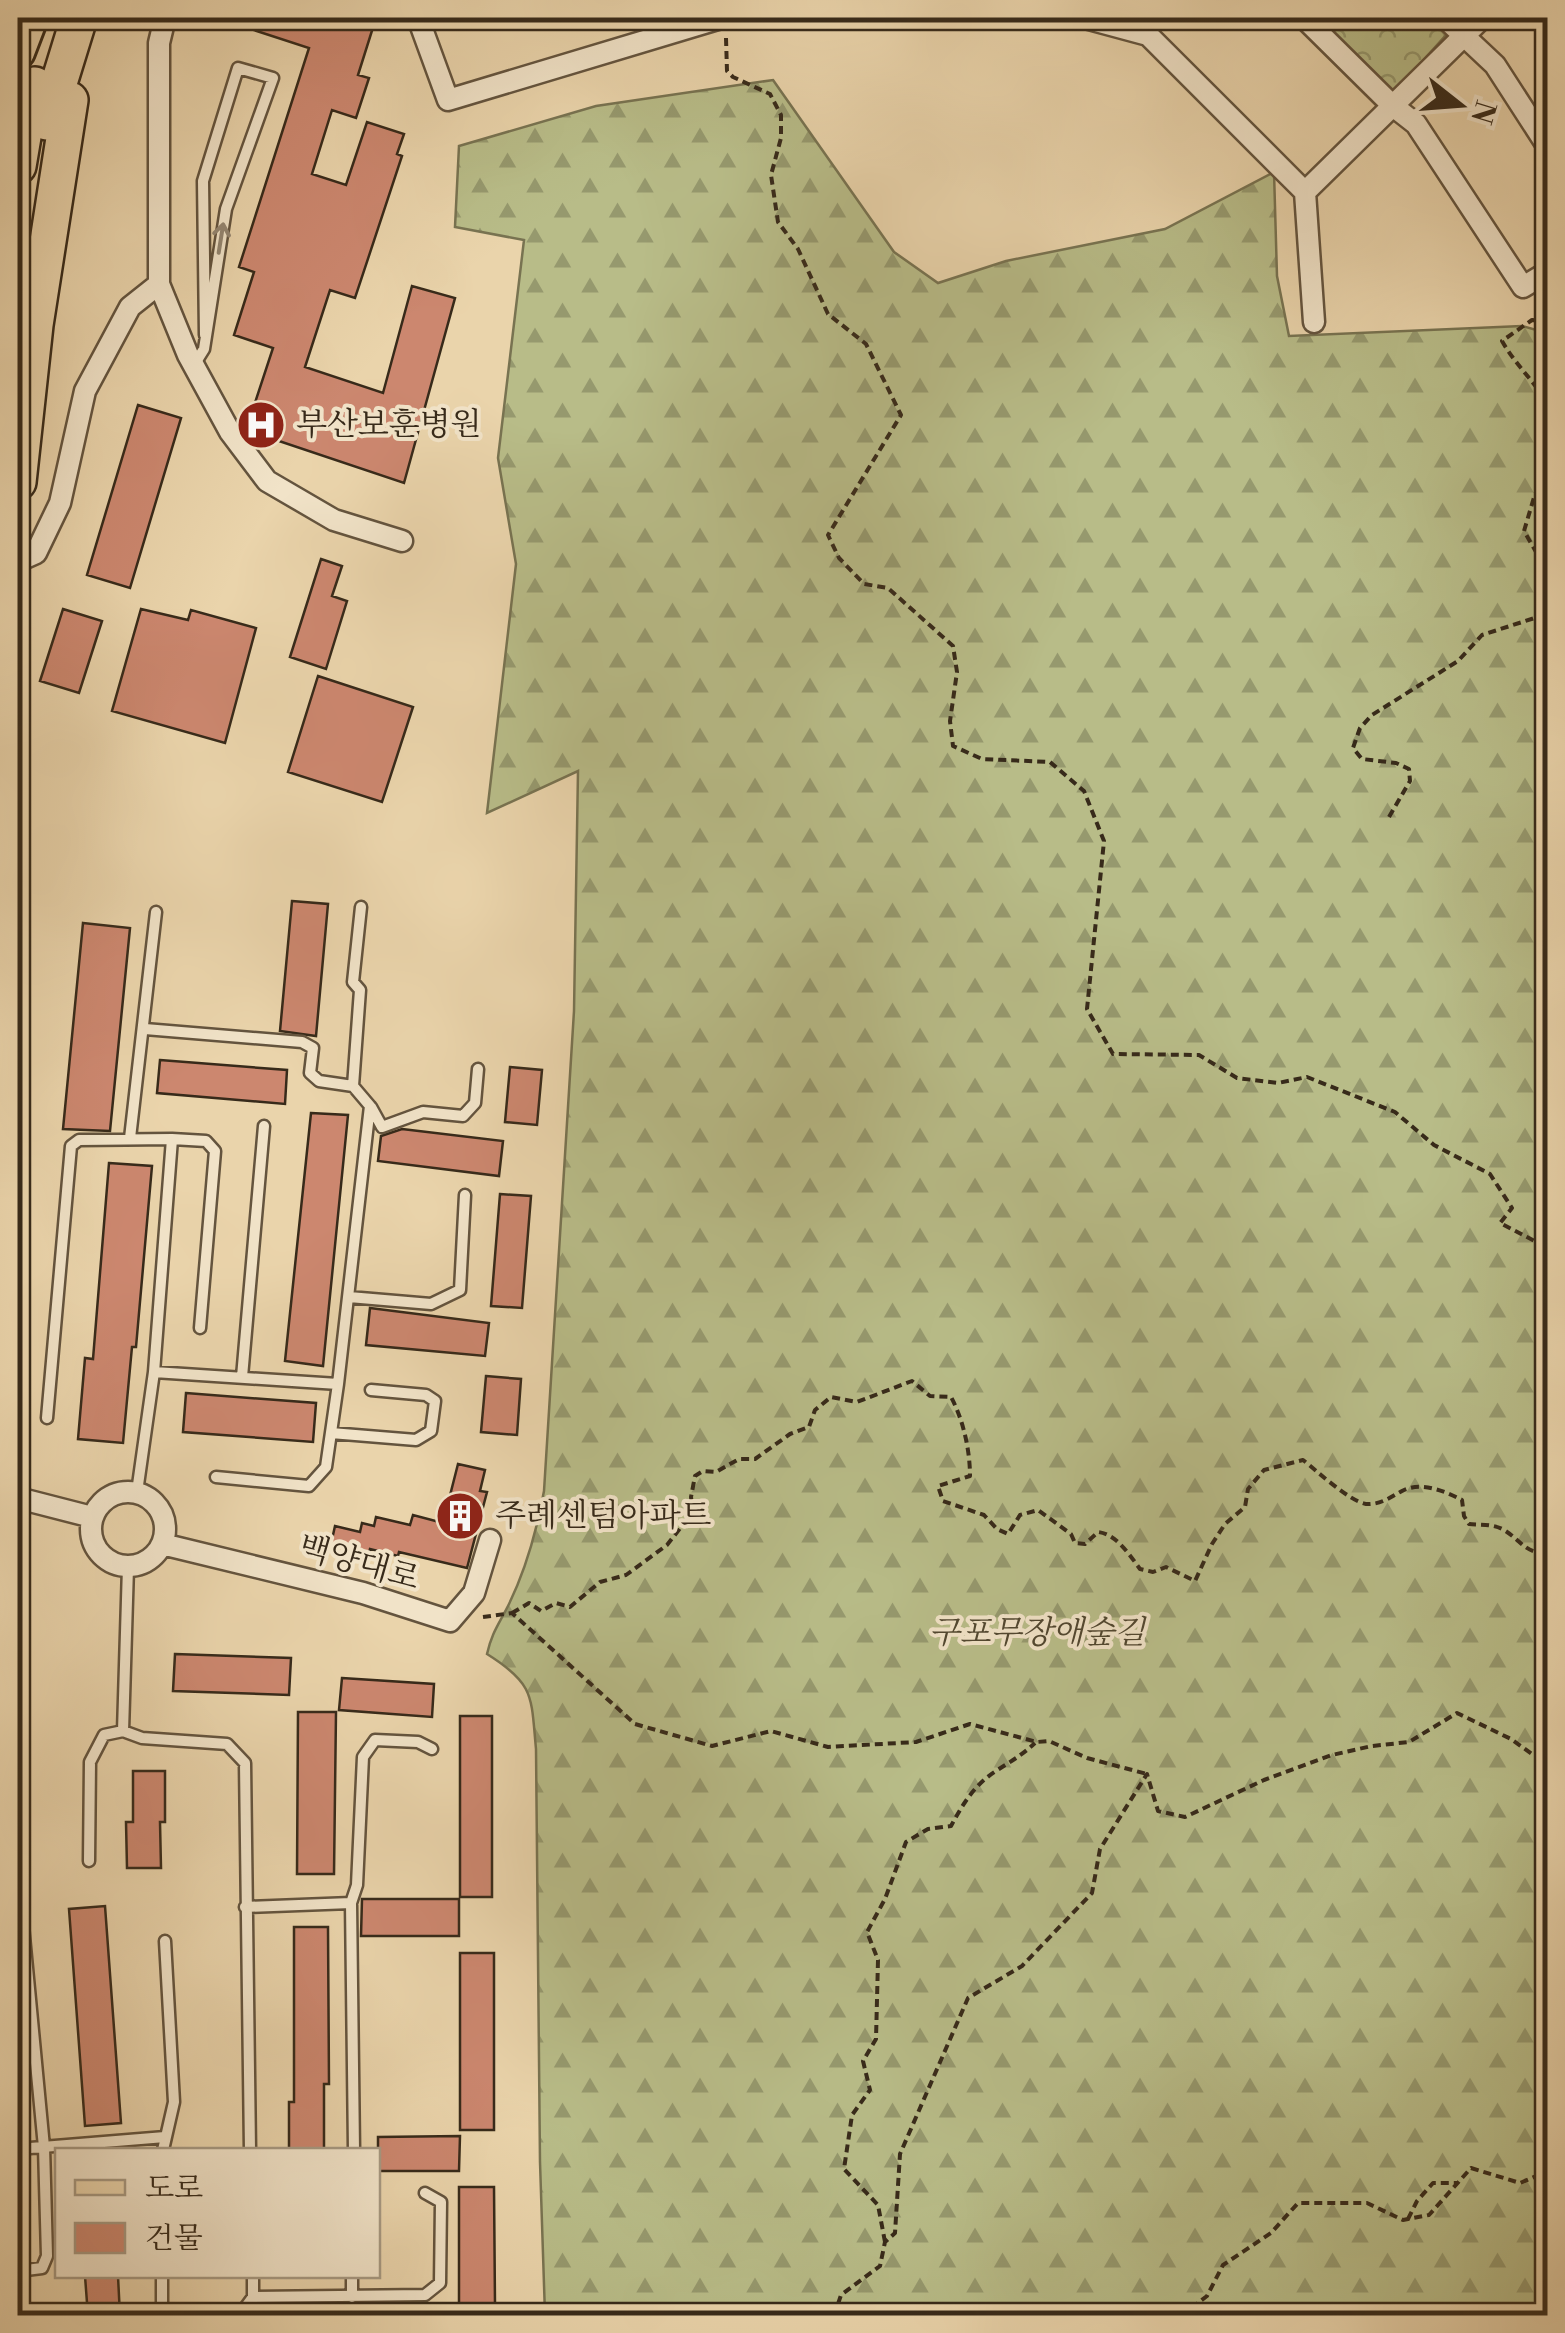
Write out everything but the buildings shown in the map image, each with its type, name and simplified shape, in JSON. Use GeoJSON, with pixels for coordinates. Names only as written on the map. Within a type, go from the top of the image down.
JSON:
{"type":"FeatureCollection","features":[{"type":"Feature","properties":{"kind":"highway"},"geometry":{"type":"LineString","coordinates":[[18,166],[26,113],[56,18]]}},
{"type":"Feature","properties":{"kind":"highway"},"geometry":{"type":"LineString","coordinates":[[18,305],[46,125],[79,18]]}},
{"type":"Feature","properties":{"kind":"highway"},"geometry":{"type":"LineString","coordinates":[[18,482],[35,325],[70,100]]}},
{"type":"Feature","properties":{"kind":"main road"},"geometry":{"type":"LineString","coordinates":[[18,52],[31,18]]}},
{"type":"Feature","properties":{"kind":"main road"},"geometry":{"type":"LineString","coordinates":[[70,100],[88,18]]}},
{"type":"Feature","properties":{"kind":"street"},"geometry":{"type":"LineString","coordinates":[[165,18],[159,43],[159,284],[194,366],[230,432],[267,481],[334,520],[402,541]]}},
{"type":"Feature","properties":{"kind":"street"},"geometry":{"type":"LineString","coordinates":[[418,18],[448,100],[723,26]]}},
{"type":"Feature","properties":{"kind":"street"},"geometry":{"type":"LineString","coordinates":[[1085,18],[1148,35],[1304,192],[1314,322]]}},
{"type":"Feature","properties":{"kind":"street"},"geometry":{"type":"LineString","coordinates":[[1304,18],[1416,124],[1523,287],[1548,272]]}},
{"type":"Feature","properties":{"kind":"street"},"geometry":{"type":"LineString","coordinates":[[1444,18],[1495,64],[1548,147]]}},
{"type":"Feature","properties":{"kind":"street"},"geometry":{"type":"LineString","coordinates":[[1304,192],[1482,18]]}},
{"type":"Feature","properties":{"kind":"street"},"geometry":{"type":"LineString","coordinates":[[18,560],[36,554],[60,503],[85,391],[130,308],[159,284]]}},
{"type":"Feature","properties":{"kind":"street"},"geometry":{"type":"LineString","coordinates":[[136,1492],[158,1506],[165,1531],[162,1544],[148,1560],[128,1567],[106,1560],[97,1551],[90,1528],[97,1507],[115,1494],[136,1492]]}},
{"type":"Feature","properties":{"kind":"street"},"geometry":{"type":"LineString","coordinates":[[18,1498],[92,1516]]}},
{"type":"Feature","properties":{"kind":"street","name":"백양대로"},"geometry":{"type":"LineString","coordinates":[[162,1544],[363,1593],[450,1620],[474,1593],[490,1540]]}},
{"type":"Feature","properties":{"kind":"lane"},"geometry":{"type":"LineString","coordinates":[[194,366],[204,349],[205,334],[204,181],[238,68],[273,78],[226,209],[205,334]]}},
{"type":"Feature","properties":{"kind":"lane"},"geometry":{"type":"LineString","coordinates":[[353,1086],[360,990],[352,982],[361,907]]}},
{"type":"Feature","properties":{"kind":"lane"},"geometry":{"type":"LineString","coordinates":[[130,1138],[156,912]]}},
{"type":"Feature","properties":{"kind":"lane"},"geometry":{"type":"LineString","coordinates":[[144,1028],[302,1042],[313,1048],[310,1073],[318,1081],[353,1086],[382,1127],[424,1112],[463,1116],[475,1103],[478,1069]]}},
{"type":"Feature","properties":{"kind":"lane"},"geometry":{"type":"LineString","coordinates":[[216,1477],[309,1486],[326,1467],[370,1106]]}},
{"type":"Feature","properties":{"kind":"lane"},"geometry":{"type":"LineString","coordinates":[[242,1378],[264,1126]]}},
{"type":"Feature","properties":{"kind":"lane"},"geometry":{"type":"LineString","coordinates":[[136,1492],[154,1372],[172,1138]]}},
{"type":"Feature","properties":{"kind":"lane"},"geometry":{"type":"LineString","coordinates":[[48,1418],[72,1146],[79,1140],[172,1138],[206,1141],[215,1151],[200,1328]]}},
{"type":"Feature","properties":{"kind":"lane"},"geometry":{"type":"LineString","coordinates":[[348,1297],[431,1304],[460,1290],[465,1195]]}},
{"type":"Feature","properties":{"kind":"lane"},"geometry":{"type":"LineString","coordinates":[[154,1372],[338,1384]]}},
{"type":"Feature","properties":{"kind":"lane"},"geometry":{"type":"LineString","coordinates":[[331,1433],[416,1440],[431,1430],[436,1401],[426,1394],[371,1390]]}},
{"type":"Feature","properties":{"kind":"lane"},"geometry":{"type":"LineString","coordinates":[[123,1731],[128,1567]]}},
{"type":"Feature","properties":{"kind":"lane"},"geometry":{"type":"LineString","coordinates":[[89,1861],[90,1762],[104,1734],[123,1731],[142,1738],[227,1744],[245,1764],[250,2148]]}},
{"type":"Feature","properties":{"kind":"lane"},"geometry":{"type":"LineString","coordinates":[[354,2148],[352,1903],[357,1885],[363,1757],[374,1740],[418,1742],[432,1749]]}},
{"type":"Feature","properties":{"kind":"lane"},"geometry":{"type":"LineString","coordinates":[[245,1907],[352,1903]]}},
{"type":"Feature","properties":{"kind":"lane"},"geometry":{"type":"LineString","coordinates":[[18,2271],[42,2268],[47,2256],[44,2146],[22,1915]]}},
{"type":"Feature","properties":{"kind":"lane"},"geometry":{"type":"LineString","coordinates":[[163,2148],[174,2102],[165,1941]]}},
{"type":"Feature","properties":{"kind":"lane"},"geometry":{"type":"LineString","coordinates":[[18,2148],[165,2137]]}},
{"type":"Feature","properties":{"kind":"lane"},"geometry":{"type":"LineString","coordinates":[[253,2296],[425,2296],[440,2283],[441,2202],[425,2193]]}},
{"type":"Feature","properties":{"kind":"lane"},"geometry":{"type":"LineString","coordinates":[[162,2278],[162,2312]]}},
{"type":"Feature","properties":{"kind":"lane"},"geometry":{"type":"LineString","coordinates":[[239,2316],[253,2296],[253,2278]]}},
{"type":"Feature","properties":{"kind":"lane"},"geometry":{"type":"LineString","coordinates":[[352,2278],[352,2297]]}},
{"type":"Feature","properties":{"kind":"path"},"geometry":{"type":"LineString","coordinates":[[723,26],[727,71],[733,78],[770,94],[781,114],[781,138],[771,175],[778,222],[798,249],[828,314],[866,344],[901,415],[828,536],[839,558],[864,584],[888,588],[953,646],[957,672],[950,722],[953,746],[982,760],[1050,762],[1084,791],[1104,841],[1087,1009],[1113,1054],[1199,1055],[1237,1078],[1278,1083],[1307,1077],[1395,1112],[1434,1145],[1490,1174],[1512,1208],[1500,1223],[1548,1248]]}},
{"type":"Feature","properties":{"kind":"path"},"geometry":{"type":"LineString","coordinates":[[1548,321],[1532,320],[1502,340],[1516,366],[1548,404]]}},
{"type":"Feature","properties":{"kind":"path"},"geometry":{"type":"LineString","coordinates":[[1548,478],[1531,503],[1524,531],[1548,572]]}},
{"type":"Feature","properties":{"kind":"path"},"geometry":{"type":"LineString","coordinates":[[1389,817],[1410,781],[1410,769],[1396,763],[1362,759],[1353,748],[1360,728],[1372,715],[1458,661],[1482,635],[1544,615],[1548,604]]}},
{"type":"Feature","properties":{"kind":"path"},"geometry":{"type":"LineString","coordinates":[[450,1620],[512,1613],[530,1602],[541,1611],[556,1603],[570,1607],[600,1582],[626,1575],[668,1545],[693,1512],[695,1476],[703,1471],[716,1472],[738,1459],[756,1459],[790,1434],[809,1427],[815,1410],[831,1396],[857,1402],[912,1381],[930,1396],[951,1396],[960,1419],[970,1476],[938,1486],[943,1500],[984,1515],[1008,1534],[1020,1515],[1038,1510],[1071,1534],[1075,1543],[1085,1544],[1098,1532],[1104,1532],[1127,1550],[1140,1569],[1152,1572],[1166,1567],[1195,1582],[1212,1544],[1225,1524],[1245,1506],[1248,1489],[1264,1470],[1303,1460],[1332,1486],[1363,1504],[1379,1503],[1406,1488],[1429,1488],[1450,1494],[1462,1500],[1464,1516],[1470,1524],[1494,1526],[1504,1530],[1520,1548],[1548,1554]]}},
{"type":"Feature","properties":{"kind":"path"},"geometry":{"type":"LineString","coordinates":[[512,1613],[635,1724],[712,1746],[771,1731],[828,1746],[916,1742],[970,1724],[1037,1742],[1050,1741],[1087,1758],[1147,1774]]}},
{"type":"Feature","properties":{"kind":"path"},"geometry":{"type":"LineString","coordinates":[[1147,1774],[1158,1811],[1185,1817],[1332,1754],[1410,1742],[1457,1712],[1532,1754],[1548,1754]]}},
{"type":"Feature","properties":{"kind":"path"},"geometry":{"type":"LineString","coordinates":[[834,2316],[841,2295],[880,2266],[885,2242],[878,2205],[844,2169],[852,2115],[870,2090],[863,2061],[876,2038],[878,1960],[867,1932],[885,1899],[906,1842],[928,1829],[951,1826],[967,1795],[997,1770],[1017,1761],[1037,1742]]}},
{"type":"Feature","properties":{"kind":"path"},"geometry":{"type":"LineString","coordinates":[[885,2242],[895,2233],[900,2154],[968,1998],[1022,1966],[1092,1894],[1100,1849],[1147,1774]]}},
{"type":"Feature","properties":{"kind":"path"},"geometry":{"type":"LineString","coordinates":[[1181,2316],[1207,2296],[1224,2265],[1270,2233],[1298,2204],[1367,2204],[1403,2220],[1428,2216],[1471,2168],[1520,2182],[1548,2171]]}},
{"type":"Feature","properties":{"kind":"path"},"geometry":{"type":"LineString","coordinates":[[1408,2219],[1433,2183],[1457,2183]]}},
{"type":"Feature","properties":{"kind":"green space"},"geometry":{"type":"Polygon","coordinates":[[[1315,18],[1432,18],[1447,32],[1455,25],[1392,95],[1315,18]]]}},
{"type":"Feature","properties":{"kind":"green space","name":"구포무장애숲길"},"geometry":{"type":"Polygon","coordinates":[[[773,80],[894,252],[938,283],[1006,261],[1165,229],[1274,172],[1277,276],[1289,336],[1522,326],[1547,333],[1547,2315],[545,2315],[536,1749],[528,1693],[514,1674],[487,1654],[526,1563],[544,1491],[574,1011],[578,771],[487,813],[516,564],[498,458],[524,240],[455,227],[459,146],[596,106],[773,80]]]}},
{"type":"Feature","properties":{"kind":"place","name":"부산보훈병원"},"geometry":{"type":"Point","coordinates":[261,425]}},
{"type":"Feature","properties":{"kind":"place","name":"주례센텀아파트"},"geometry":{"type":"Point","coordinates":[460,1516]}}]}
